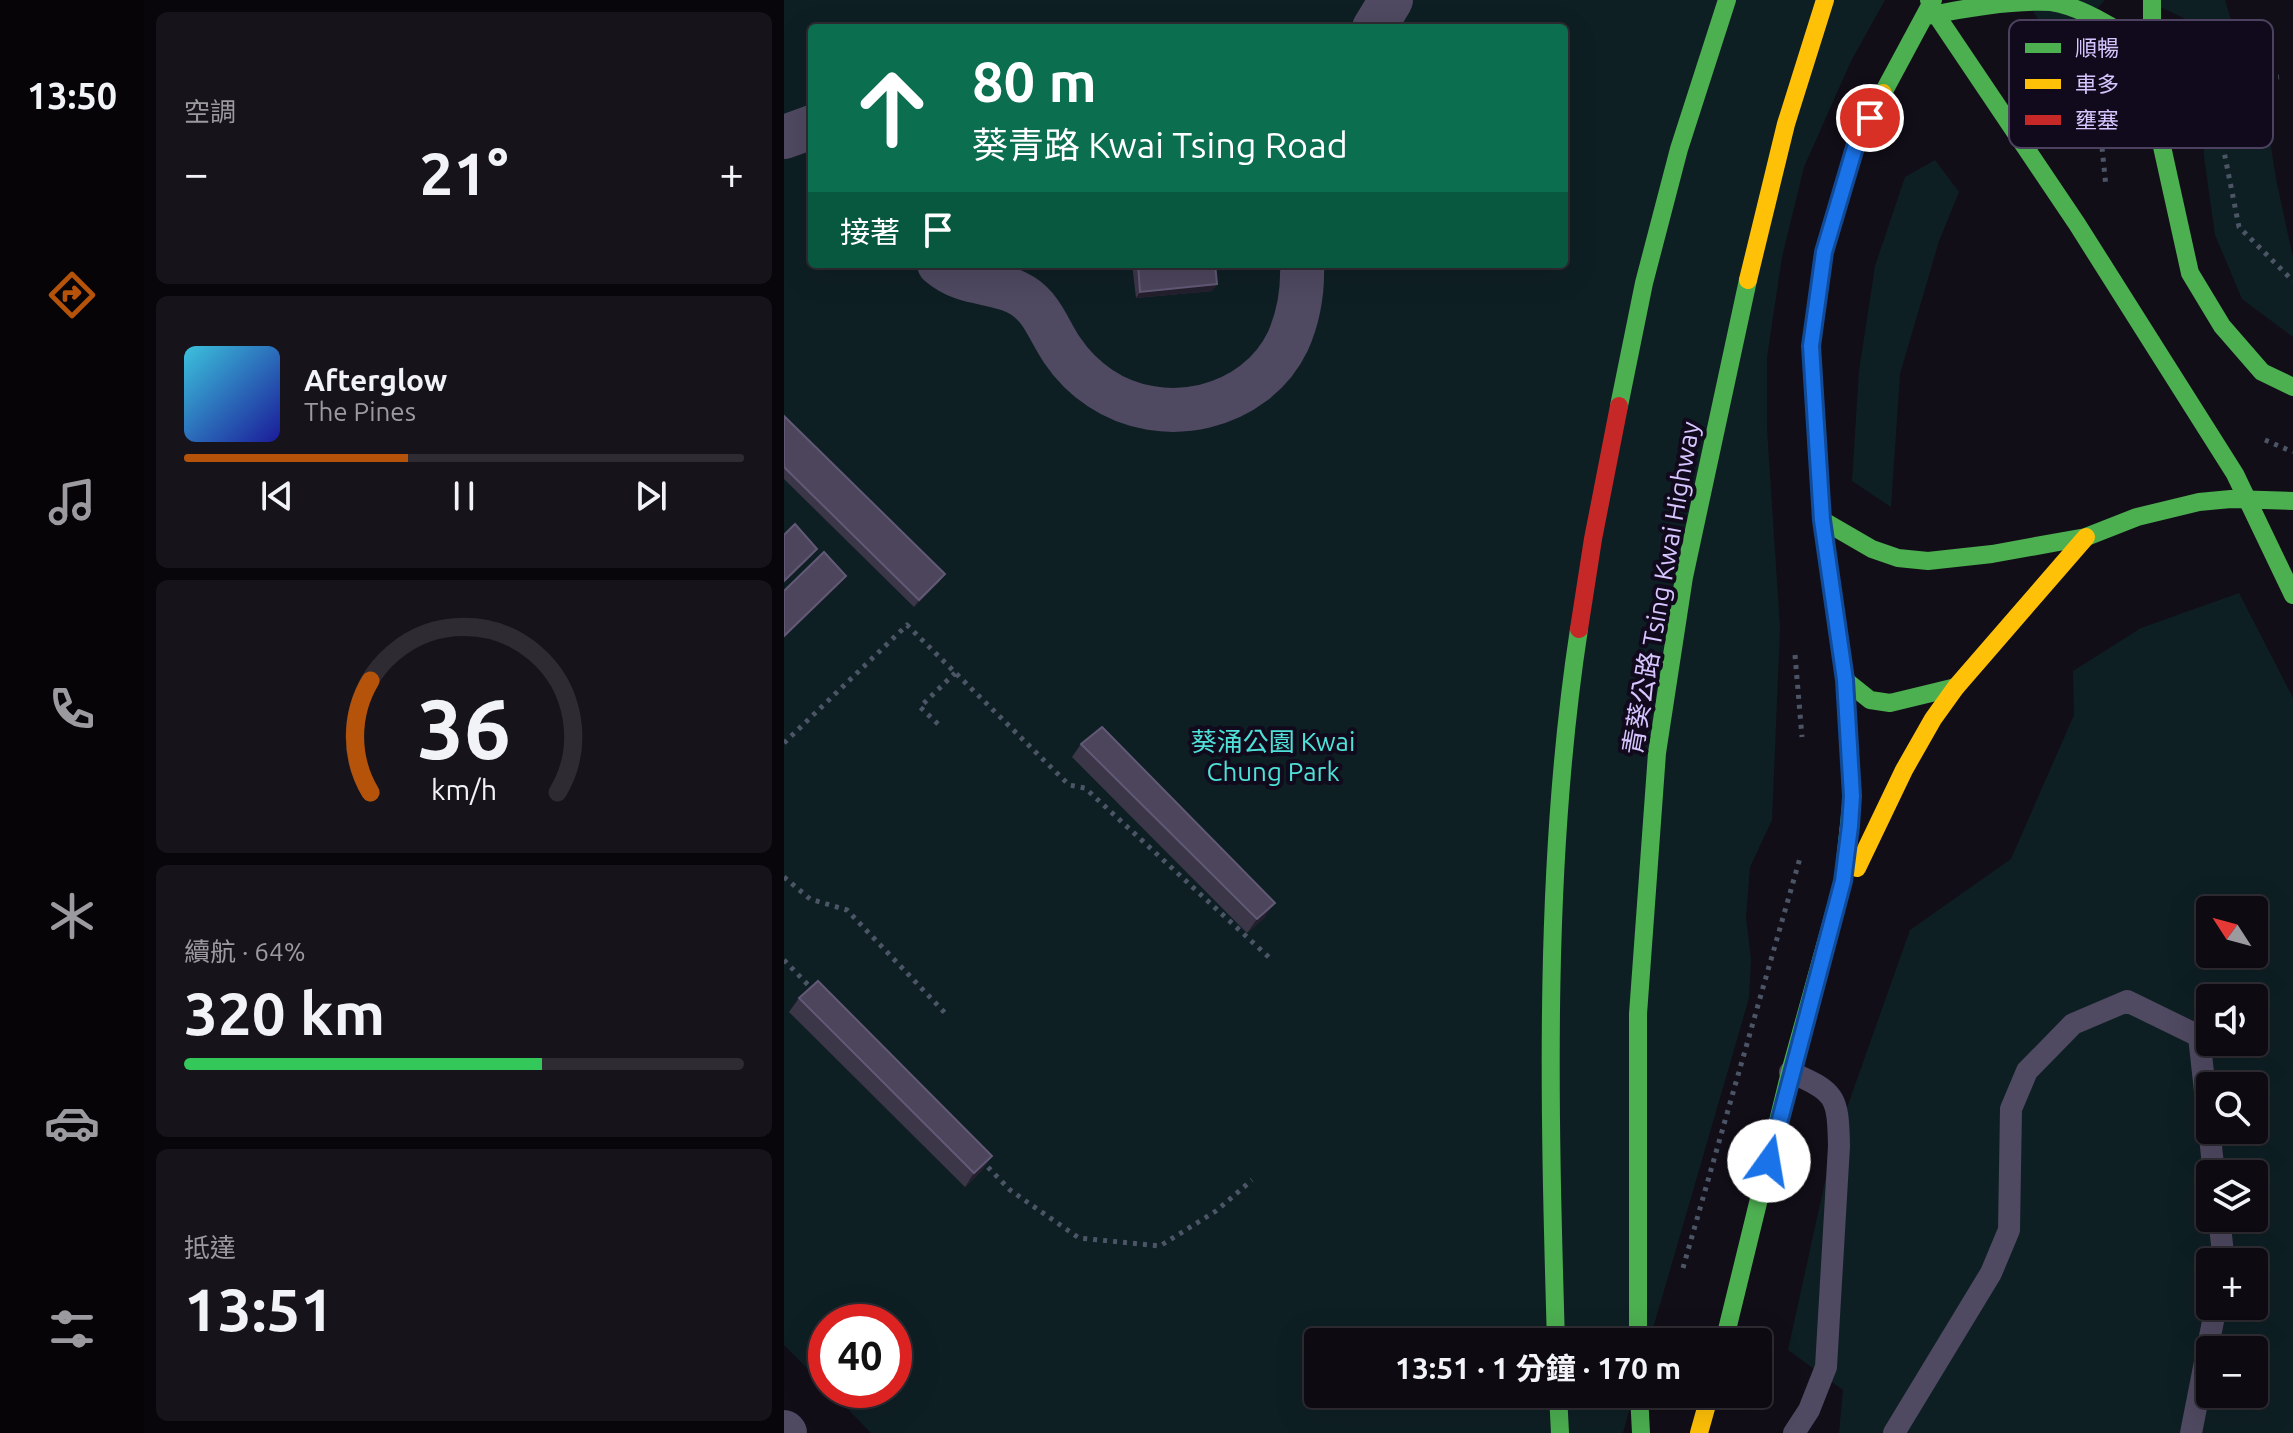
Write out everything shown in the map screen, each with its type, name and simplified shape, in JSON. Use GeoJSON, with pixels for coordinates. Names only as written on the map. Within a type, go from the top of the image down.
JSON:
{"type":"FeatureCollection","features":[{"type":"Feature","properties":{"kind":"main road"},"geometry":{"type":"LineString","coordinates":[[1556,1328],[1549,1087],[1558,835],[1570,688],[1593,539],[1644,283],[1679,149],[1727,0]]}},
{"type":"Feature","properties":{"kind":"main road","name":"青葵公路 Tsing Kwai Highway"},"geometry":{"type":"LineString","coordinates":[[1638,1328],[1638,1014],[1657,753],[1684,577],[1730,357],[1786,124],[1825,0]]}},
{"type":"Feature","properties":{"kind":"main road"},"geometry":{"type":"LineString","coordinates":[[1930,5],[2052,2],[2094,20]]}},
{"type":"Feature","properties":{"kind":"main road"},"geometry":{"type":"LineString","coordinates":[[1727,1328],[1790,1072],[1843,881],[1852,796],[1845,680],[1822,520],[1811,346],[1824,252],[1856,144],[1930,5]]}},
{"type":"Feature","properties":{"kind":"main road"},"geometry":{"type":"LineString","coordinates":[[1930,5],[2009,123]]}},
{"type":"Feature","properties":{"kind":"main road"},"geometry":{"type":"LineString","coordinates":[[2026,148],[2235,474],[2293,595]]}},
{"type":"Feature","properties":{"kind":"main road"},"geometry":{"type":"LineString","coordinates":[[2162,148],[2190,273],[2222,326],[2262,372],[2293,387]]}},
{"type":"Feature","properties":{"kind":"main road"},"geometry":{"type":"LineString","coordinates":[[1822,520],[1872,549],[1898,558],[1928,561],[1992,554],[2086,537],[2137,517],[2199,502],[2231,499],[2293,501]]}},
{"type":"Feature","properties":{"kind":"main road"},"geometry":{"type":"LineString","coordinates":[[1834,916],[1918,743],[1956,687],[2086,537]]}},
{"type":"Feature","properties":{"kind":"main road"},"geometry":{"type":"LineString","coordinates":[[1845,680],[1870,700],[1890,703],[1956,687]]}},
{"type":"Feature","properties":{"kind":"main road"},"geometry":{"type":"LineString","coordinates":[[1559,1408],[1560,1433]]}},
{"type":"Feature","properties":{"kind":"main road"},"geometry":{"type":"LineString","coordinates":[[1640,1408],[1641,1433]]}},
{"type":"Feature","properties":{"kind":"main road"},"geometry":{"type":"LineString","coordinates":[[1699,1433],[1706,1408]]}},
{"type":"Feature","properties":{"kind":"street"},"geometry":{"type":"LineString","coordinates":[[1376,24],[1391,0]]}},
{"type":"Feature","properties":{"kind":"street"},"geometry":{"type":"LineString","coordinates":[[784,137],[808,128]]}},
{"type":"Feature","properties":{"kind":"street"},"geometry":{"type":"LineString","coordinates":[[945,268],[963,279],[1006,288],[1031,302],[1042,314],[1070,361],[1103,390],[1135,405],[1177,411],[1198,409],[1227,398],[1257,380],[1273,363],[1287,344],[1295,323],[1302,292],[1302,268]]}},
{"type":"Feature","properties":{"kind":"lane"},"geometry":{"type":"LineString","coordinates":[[1894,1433],[1991,1273],[2009,1230],[2011,1109],[2027,1071],[2073,1024],[2127,1001],[2199,1036],[2212,1160]]}},
{"type":"Feature","properties":{"kind":"lane"},"geometry":{"type":"LineString","coordinates":[[1790,1072],[1820,1085],[1833,1097],[1838,1115],[1839,1146],[1826,1367],[1809,1410],[1794,1433]]}},
{"type":"Feature","properties":{"kind":"lane"},"geometry":{"type":"LineString","coordinates":[[2191,1433],[2213,1320]]}},
{"type":"Feature","properties":{"kind":"path"},"geometry":{"type":"LineString","coordinates":[[2273,78],[2279,77]]}},
{"type":"Feature","properties":{"kind":"path"},"geometry":{"type":"LineString","coordinates":[[2103,148],[2109,201]]}},
{"type":"Feature","properties":{"kind":"path"},"geometry":{"type":"LineString","coordinates":[[2223,148],[2239,227],[2293,281]]}},
{"type":"Feature","properties":{"kind":"path"},"geometry":{"type":"LineString","coordinates":[[2262,439],[2293,452]]}},
{"type":"Feature","properties":{"kind":"path"},"geometry":{"type":"LineString","coordinates":[[784,743],[907,625],[1069,785],[1085,788],[1273,961]]}},
{"type":"Feature","properties":{"kind":"path"},"geometry":{"type":"LineString","coordinates":[[1795,654],[1803,746]]}},
{"type":"Feature","properties":{"kind":"path"},"geometry":{"type":"LineString","coordinates":[[938,724],[920,707],[955,673]]}},
{"type":"Feature","properties":{"kind":"path"},"geometry":{"type":"LineString","coordinates":[[1681,1274],[1800,859],[1801,846]]}},
{"type":"Feature","properties":{"kind":"path"},"geometry":{"type":"LineString","coordinates":[[784,877],[810,899],[847,910],[947,1015]]}},
{"type":"Feature","properties":{"kind":"path"},"geometry":{"type":"LineString","coordinates":[[784,960],[816,993]]}},
{"type":"Feature","properties":{"kind":"path"},"geometry":{"type":"LineString","coordinates":[[978,1157],[1010,1190],[1079,1238],[1160,1246],[1216,1211],[1252,1180]]}},
{"type":"Feature","properties":{"kind":"green space","name":"葵涌公園 Kwai Chung Park"},"geometry":{"type":"Polygon","coordinates":[[[784,0],[1885,0],[1851,61],[1804,167],[1782,257],[1767,357],[1767,429],[1780,628],[1772,820],[1750,867],[1746,917],[1751,960],[1749,998],[1653,1328],[1304,1328],[1304,1408],[1630,1408],[1623,1433],[871,1433],[847,1408],[912,1408],[912,1304],[808,1304],[808,1369],[784,1345],[784,0]]]}},
{"type":"Feature","properties":{"kind":"green space"},"geometry":{"type":"Polygon","coordinates":[[[2026,0],[2105,0],[2087,20],[2039,20],[2026,0]]]}},
{"type":"Feature","properties":{"kind":"green space"},"geometry":{"type":"Polygon","coordinates":[[[2145,0],[2225,0],[2231,20],[2188,20],[2145,0]]]}},
{"type":"Feature","properties":{"kind":"green space"},"geometry":{"type":"Polygon","coordinates":[[[2204,148],[2271,148],[2293,258],[2293,337],[2242,299],[2215,235],[2204,148]]]}},
{"type":"Feature","properties":{"kind":"green space"},"geometry":{"type":"Polygon","coordinates":[[[1935,160],[1959,192],[1939,241],[1900,374],[1891,507],[1852,481],[1859,371],[1875,266],[1905,177],[1935,160]]]}},
{"type":"Feature","properties":{"kind":"green space"},"geometry":{"type":"Polygon","coordinates":[[[2239,593],[2293,698],[2293,1433],[1839,1433],[1843,1390],[1788,1350],[1832,1150],[1910,930],[2011,859],[2074,715],[2073,671],[2141,628],[2239,593]]]}},
{"type":"Feature","properties":{"kind":"building"},"geometry":{"type":"Polygon","coordinates":[[[1138,268],[1215,268],[1217,284],[1140,292],[1138,268]]]}},
{"type":"Feature","properties":{"kind":"building"},"geometry":{"type":"Polygon","coordinates":[[[784,416],[945,574],[919,600],[784,467],[784,416]]]}},
{"type":"Feature","properties":{"kind":"building"},"geometry":{"type":"Polygon","coordinates":[[[795,524],[817,549],[784,581],[784,535],[795,524]]]}},
{"type":"Feature","properties":{"kind":"building"},"geometry":{"type":"Polygon","coordinates":[[[824,552],[846,576],[784,636],[784,591],[824,552]]]}},
{"type":"Feature","properties":{"kind":"building"},"geometry":{"type":"Polygon","coordinates":[[[1102,727],[1275,903],[1257,919],[1081,744],[1102,727]]]}},
{"type":"Feature","properties":{"kind":"building"},"geometry":{"type":"Polygon","coordinates":[[[818,981],[992,1156],[974,1173],[799,998],[818,981]]]}},
{"type":"Feature","properties":{"kind":"traffic: fast"},"geometry":{"type":"LineString","coordinates":[[1619,406],[1644,283],[1679,149],[1727,0]]}},
{"type":"Feature","properties":{"kind":"traffic: fast"},"geometry":{"type":"LineString","coordinates":[[1929,0],[2009,123]]}},
{"type":"Feature","properties":{"kind":"traffic: fast"},"geometry":{"type":"LineString","coordinates":[[1883,93],[1933,0]]}},
{"type":"Feature","properties":{"kind":"traffic: fast"},"geometry":{"type":"LineString","coordinates":[[2152,0],[2152,20]]}},
{"type":"Feature","properties":{"kind":"traffic: fast"},"geometry":{"type":"LineString","coordinates":[[1927,16],[2004,3],[2051,2],[2077,9],[2099,20]]}},
{"type":"Feature","properties":{"kind":"traffic: fast"},"geometry":{"type":"LineString","coordinates":[[2026,148],[2235,474],[2293,595]]}},
{"type":"Feature","properties":{"kind":"traffic: fast"},"geometry":{"type":"LineString","coordinates":[[2162,148],[2190,273],[2222,326],[2262,372],[2293,387]]}},
{"type":"Feature","properties":{"kind":"traffic: fast"},"geometry":{"type":"LineString","coordinates":[[1638,1328],[1638,1014],[1657,753],[1684,577],[1748,280]]}},
{"type":"Feature","properties":{"kind":"traffic: fast"},"geometry":{"type":"LineString","coordinates":[[1822,520],[1872,549],[1898,558],[1928,561],[1992,554],[2086,537],[2137,517],[2199,502],[2231,499],[2293,501]]}},
{"type":"Feature","properties":{"kind":"traffic: fast"},"geometry":{"type":"LineString","coordinates":[[1727,1328],[1790,1072],[1843,881],[1852,796],[1845,680],[1829,567]]}},
{"type":"Feature","properties":{"kind":"traffic: fast"},"geometry":{"type":"LineString","coordinates":[[1556,1328],[1551,1074],[1554,895],[1567,717],[1579,629]]}},
{"type":"Feature","properties":{"kind":"traffic: fast"},"geometry":{"type":"LineString","coordinates":[[1845,680],[1870,700],[1890,703],[1956,687]]}},
{"type":"Feature","properties":{"kind":"traffic: fast"},"geometry":{"type":"LineString","coordinates":[[1559,1408],[1560,1433]]}},
{"type":"Feature","properties":{"kind":"traffic: fast"},"geometry":{"type":"LineString","coordinates":[[1640,1408],[1641,1433]]}},
{"type":"Feature","properties":{"kind":"traffic: slow"},"geometry":{"type":"LineString","coordinates":[[1748,280],[1786,124],[1825,0]]}},
{"type":"Feature","properties":{"kind":"traffic: slow"},"geometry":{"type":"LineString","coordinates":[[1829,567],[1822,520],[1811,346],[1824,252],[1856,144],[1883,93]]}},
{"type":"Feature","properties":{"kind":"traffic: slow"},"geometry":{"type":"LineString","coordinates":[[1857,868],[1904,770],[1933,719],[1956,687],[2086,537]]}},
{"type":"Feature","properties":{"kind":"traffic: slow"},"geometry":{"type":"LineString","coordinates":[[1699,1433],[1706,1408]]}},
{"type":"Feature","properties":{"kind":"traffic: jam"},"geometry":{"type":"LineString","coordinates":[[1579,629],[1619,406]]}},
{"type":"Feature","properties":{"kind":"route"},"geometry":{"type":"LineString","coordinates":[[1769,1161],[1790,1072],[1843,881],[1850,826],[1852,796],[1845,680],[1822,520],[1811,346],[1824,252],[1856,144],[1870,118]]}}]}
